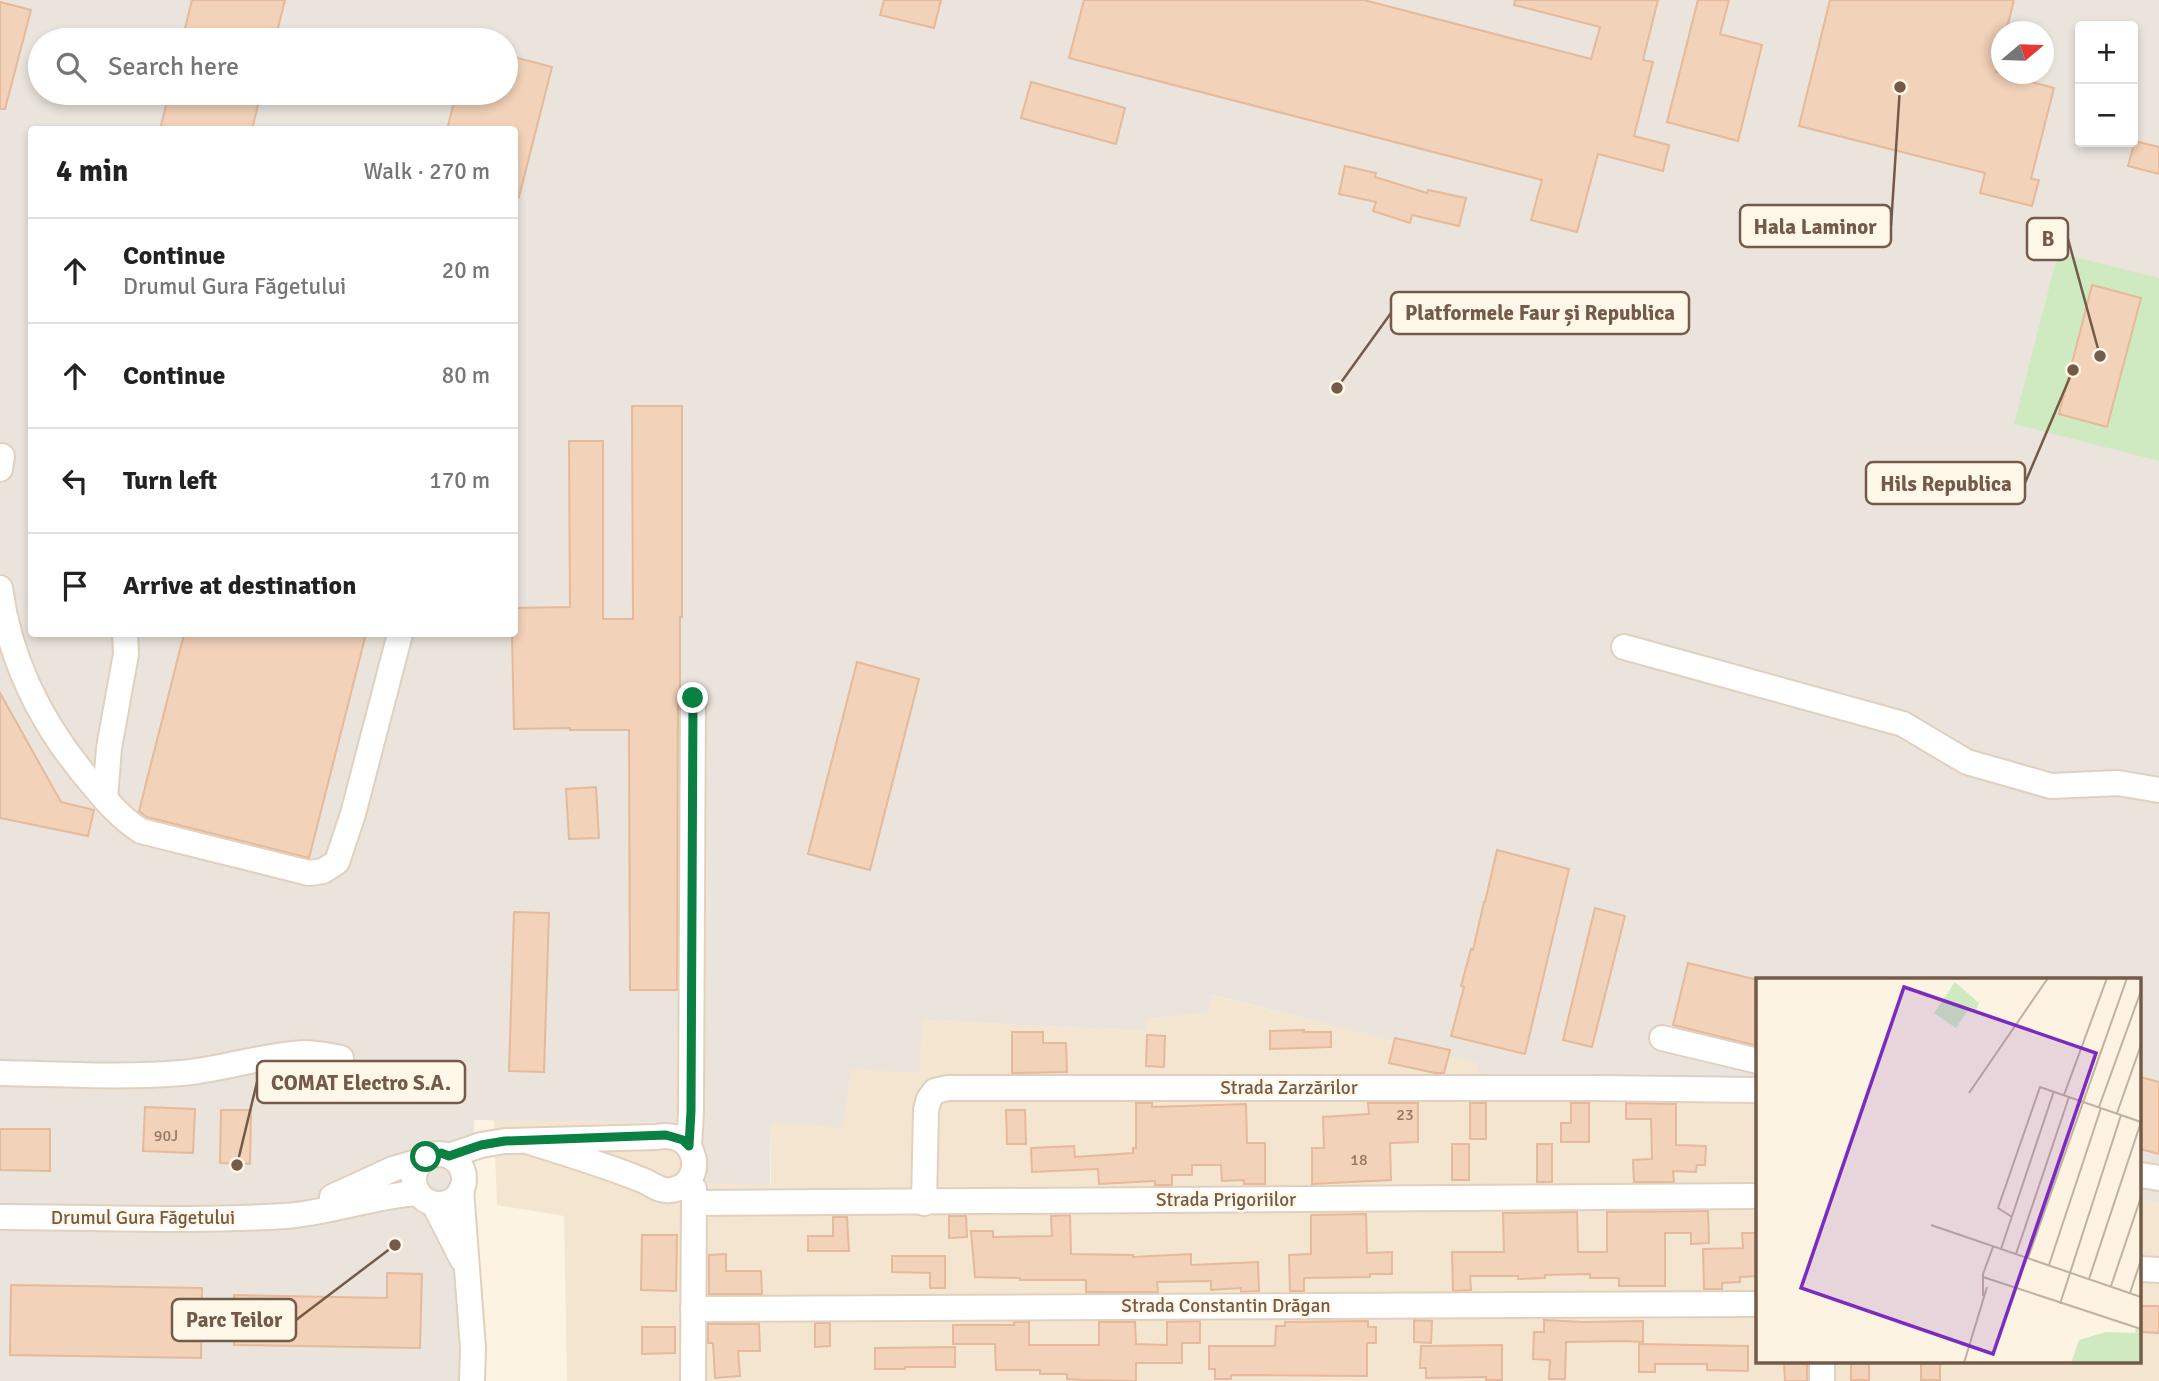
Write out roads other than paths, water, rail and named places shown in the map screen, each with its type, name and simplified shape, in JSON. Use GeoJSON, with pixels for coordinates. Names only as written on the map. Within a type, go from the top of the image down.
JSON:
{"type":"FeatureCollection","features":[{"type":"Feature","properties":{"kind":"street"},"geometry":{"type":"LineString","coordinates":[[0,588],[15,656],[32,696],[51,730],[77,767],[125,821],[141,831],[309,873],[323,871],[337,862],[354,814],[399,637]]}},
{"type":"Feature","properties":{"kind":"street"},"geometry":{"type":"LineString","coordinates":[[105,799],[110,748],[126,654],[125,637]]}},
{"type":"Feature","properties":{"kind":"street"},"geometry":{"type":"LineString","coordinates":[[1623,647],[1903,724],[1967,762],[2051,786],[2118,783],[2159,790]]}},
{"type":"Feature","properties":{"kind":"street"},"geometry":{"type":"LineString","coordinates":[[689,1146],[692,1097],[693,698]]}},
{"type":"Feature","properties":{"kind":"street"},"geometry":{"type":"LineString","coordinates":[[1662,1038],[1756,1061]]}},
{"type":"Feature","properties":{"kind":"street"},"geometry":{"type":"LineString","coordinates":[[0,1073],[111,1076],[215,1069],[269,1056],[307,1053],[341,1058]]}},
{"type":"Feature","properties":{"kind":"street","name":"Strada Zarzărilor"},"geometry":{"type":"LineString","coordinates":[[924,1203],[926,1110],[934,1091],[948,1088],[1594,1087],[1756,1090]]}},
{"type":"Feature","properties":{"kind":"street"},"geometry":{"type":"LineString","coordinates":[[648,1182],[642,1174],[641,1156],[644,1148],[657,1137]]}},
{"type":"Feature","properties":{"kind":"street"},"geometry":{"type":"LineString","coordinates":[[426,1199],[450,1202],[458,1172],[473,1148],[493,1142],[657,1137],[683,1140],[693,1154],[693,1381]]}},
{"type":"Feature","properties":{"kind":"street"},"geometry":{"type":"LineString","coordinates":[[530,1142],[648,1182],[664,1190],[673,1189],[689,1180],[693,1172]]}},
{"type":"Feature","properties":{"kind":"street"},"geometry":{"type":"LineString","coordinates":[[468,1272],[413,1177],[420,1161],[434,1154],[441,1153],[458,1172],[468,1272],[473,1348],[472,1381]]}},
{"type":"Feature","properties":{"kind":"street","name":"Drumul Gura Făgetului"},"geometry":{"type":"LineString","coordinates":[[285,1216],[393,1169],[420,1161]]}},
{"type":"Feature","properties":{"kind":"street"},"geometry":{"type":"LineString","coordinates":[[673,1189],[694,1203]]}},
{"type":"Feature","properties":{"kind":"street","name":"Drumul Gura Făgetului"},"geometry":{"type":"LineString","coordinates":[[0,1217],[247,1218],[327,1211],[388,1196],[426,1199]]}},
{"type":"Feature","properties":{"kind":"street","name":"Strada Prigoriilor"},"geometry":{"type":"LineString","coordinates":[[694,1203],[1756,1196]]}},
{"type":"Feature","properties":{"kind":"street","name":"Strada Constantin Drăgan"},"geometry":{"type":"LineString","coordinates":[[693,1309],[1756,1304]]}},
{"type":"Feature","properties":{"kind":"place","name":"Hala Laminor"},"geometry":{"type":"Point","coordinates":[1900,87]}},
{"type":"Feature","properties":{"kind":"place","name":"B"},"geometry":{"type":"Point","coordinates":[2100,356]}},
{"type":"Feature","properties":{"kind":"place","name":"Hils Republica"},"geometry":{"type":"Point","coordinates":[2073,370]}},
{"type":"Feature","properties":{"kind":"place","name":"Platformele Faur și Republica"},"geometry":{"type":"Point","coordinates":[1337,388]}},
{"type":"Feature","properties":{"kind":"place","name":"COMAT Electro S.A."},"geometry":{"type":"Point","coordinates":[237,1165]}},
{"type":"Feature","properties":{"kind":"place","name":"Parc Teilor"},"geometry":{"type":"Point","coordinates":[395,1245]}}]}
